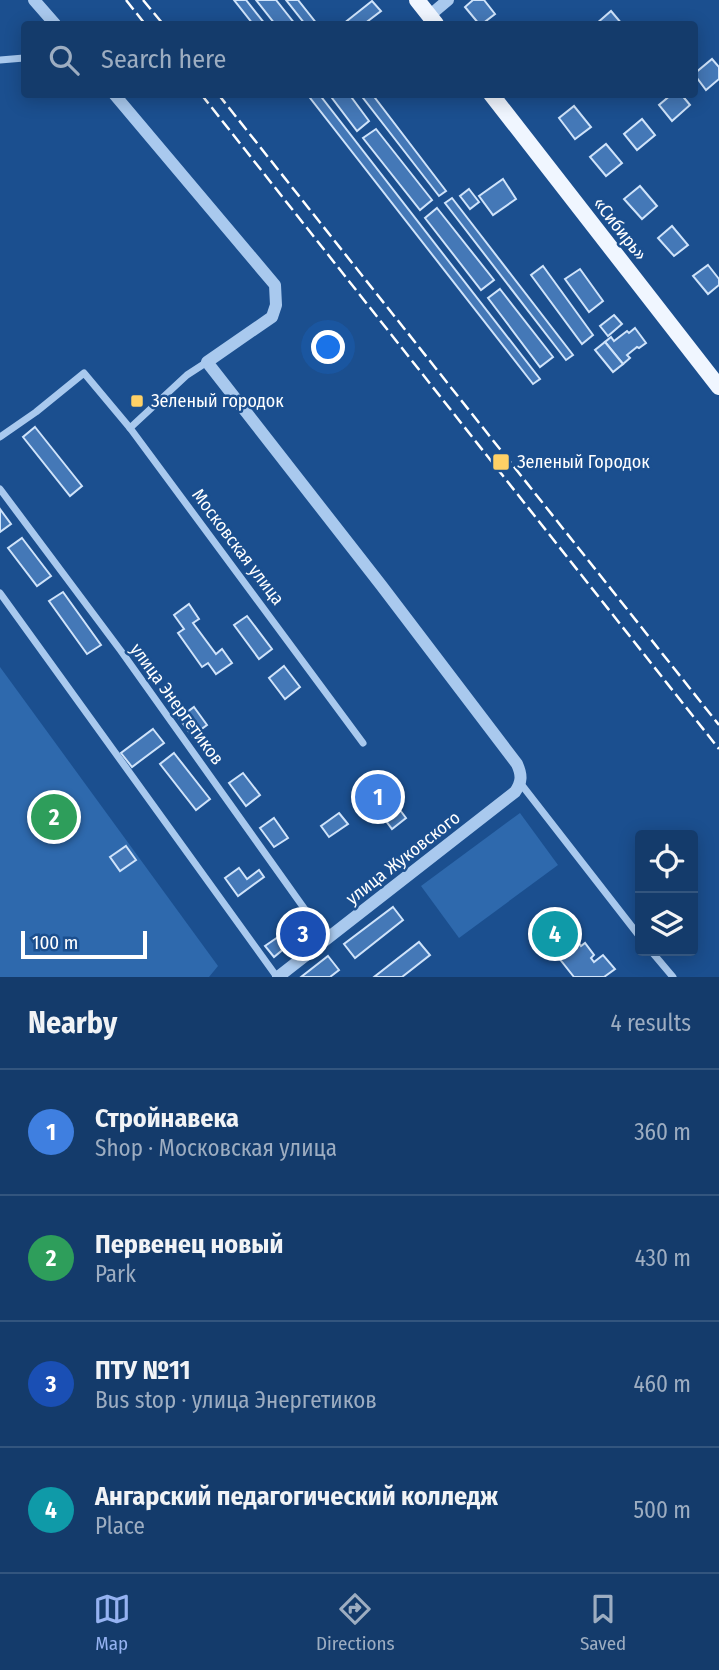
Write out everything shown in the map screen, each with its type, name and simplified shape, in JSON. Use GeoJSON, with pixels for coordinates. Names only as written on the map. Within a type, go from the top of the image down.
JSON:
{"type":"FeatureCollection","features":[{"type":"Feature","properties":{"kind":"main road"},"geometry":{"type":"LineString","coordinates":[[417,0],[433,20]]}},
{"type":"Feature","properties":{"kind":"main road","name":"«Сибирь»"},"geometry":{"type":"LineString","coordinates":[[494,98],[719,387]]}},
{"type":"Feature","properties":{"kind":"street"},"geometry":{"type":"LineString","coordinates":[[34,0],[52,21]]}},
{"type":"Feature","properties":{"kind":"street"},"geometry":{"type":"LineString","coordinates":[[433,20],[448,0]]}},
{"type":"Feature","properties":{"kind":"street"},"geometry":{"type":"LineString","coordinates":[[0,60],[21,58]]}},
{"type":"Feature","properties":{"kind":"street"},"geometry":{"type":"LineString","coordinates":[[117,98],[275,285],[276,305],[272,317],[187,375],[130,428]]}},
{"type":"Feature","properties":{"kind":"street"},"geometry":{"type":"LineString","coordinates":[[207,362],[517,764],[520,772],[518,788],[635,931]]}},
{"type":"Feature","properties":{"kind":"street","name":"Московская улица"},"geometry":{"type":"LineString","coordinates":[[0,437],[84,373],[130,428],[363,743]]}},
{"type":"Feature","properties":{"kind":"street","name":"улица Энергетиков"},"geometry":{"type":"LineString","coordinates":[[0,489],[121,651],[326,939]]}},
{"type":"Feature","properties":{"kind":"street"},"geometry":{"type":"LineString","coordinates":[[0,593],[278,977]]}},
{"type":"Feature","properties":{"kind":"street","name":"улица Жуковского"},"geometry":{"type":"LineString","coordinates":[[278,977],[518,788]]}},
{"type":"Feature","properties":{"kind":"street"},"geometry":{"type":"LineString","coordinates":[[655,956],[673,977]]}},
{"type":"Feature","properties":{"kind":"shaded area"},"geometry":{"type":"Polygon","coordinates":[[[0,667],[218,966],[209,977],[0,977],[0,667]]]}},
{"type":"Feature","properties":{"kind":"shaded area"},"geometry":{"type":"Polygon","coordinates":[[[520,813],[558,865],[459,938],[421,886],[520,813]]]}},
{"type":"Feature","properties":{"kind":"building"},"geometry":{"type":"Polygon","coordinates":[[[234,0],[246,0],[263,21],[251,21],[234,0]]]}},
{"type":"Feature","properties":{"kind":"building"},"geometry":{"type":"Polygon","coordinates":[[[256,0],[276,0],[293,21],[273,21],[256,0]]]}},
{"type":"Feature","properties":{"kind":"building"},"geometry":{"type":"Polygon","coordinates":[[[286,0],[298,0],[315,21],[303,21],[286,0]]]}},
{"type":"Feature","properties":{"kind":"building"},"geometry":{"type":"Polygon","coordinates":[[[473,0],[484,0],[495,14],[486,21],[477,21],[465,7],[473,0]]]}},
{"type":"Feature","properties":{"kind":"building"},"geometry":{"type":"Polygon","coordinates":[[[372,1],[381,11],[368,21],[347,21],[372,1]]]}},
{"type":"Feature","properties":{"kind":"building"},"geometry":{"type":"Polygon","coordinates":[[[611,11],[619,21],[599,21],[611,11]]]}},
{"type":"Feature","properties":{"kind":"building"},"geometry":{"type":"Polygon","coordinates":[[[712,59],[719,67],[719,79],[706,90],[698,79],[698,71],[712,59]]]}},
{"type":"Feature","properties":{"kind":"building"},"geometry":{"type":"Polygon","coordinates":[[[310,98],[322,98],[540,379],[533,384],[310,98]]]}},
{"type":"Feature","properties":{"kind":"building"},"geometry":{"type":"Polygon","coordinates":[[[332,98],[352,98],[369,121],[357,131],[332,98]]]}},
{"type":"Feature","properties":{"kind":"building"},"geometry":{"type":"Polygon","coordinates":[[[363,98],[375,98],[446,191],[439,196],[363,98]]]}},
{"type":"Feature","properties":{"kind":"building"},"geometry":{"type":"Polygon","coordinates":[[[667,98],[684,98],[690,105],[672,121],[659,105],[667,98]]]}},
{"type":"Feature","properties":{"kind":"building"},"geometry":{"type":"Polygon","coordinates":[[[574,106],[591,127],[575,139],[559,118],[574,106]]]}},
{"type":"Feature","properties":{"kind":"building"},"geometry":{"type":"Polygon","coordinates":[[[642,119],[655,135],[637,150],[624,134],[642,119]]]}},
{"type":"Feature","properties":{"kind":"building"},"geometry":{"type":"Polygon","coordinates":[[[376,129],[432,200],[420,210],[363,138],[376,129]]]}},
{"type":"Feature","properties":{"kind":"building"},"geometry":{"type":"Polygon","coordinates":[[[606,144],[622,163],[606,176],[590,157],[606,144]]]}},
{"type":"Feature","properties":{"kind":"building"},"geometry":{"type":"Polygon","coordinates":[[[503,179],[516,199],[493,215],[479,196],[503,179]]]}},
{"type":"Feature","properties":{"kind":"building"},"geometry":{"type":"Polygon","coordinates":[[[640,186],[657,206],[642,219],[624,199],[640,186]]]}},
{"type":"Feature","properties":{"kind":"building"},"geometry":{"type":"Polygon","coordinates":[[[469,189],[479,202],[470,209],[460,196],[469,189]]]}},
{"type":"Feature","properties":{"kind":"building"},"geometry":{"type":"Polygon","coordinates":[[[452,198],[573,355],[566,360],[445,203],[452,198]]]}},
{"type":"Feature","properties":{"kind":"building"},"geometry":{"type":"Polygon","coordinates":[[[437,208],[494,280],[481,290],[425,218],[437,208]]]}},
{"type":"Feature","properties":{"kind":"building"},"geometry":{"type":"Polygon","coordinates":[[[672,226],[688,245],[674,256],[658,238],[672,226]]]}},
{"type":"Feature","properties":{"kind":"building"},"geometry":{"type":"Polygon","coordinates":[[[708,265],[719,279],[719,285],[708,294],[693,276],[708,265]]]}},
{"type":"Feature","properties":{"kind":"building"},"geometry":{"type":"Polygon","coordinates":[[[543,266],[593,335],[582,344],[531,275],[543,266]]]}},
{"type":"Feature","properties":{"kind":"building"},"geometry":{"type":"Polygon","coordinates":[[[580,269],[603,301],[589,312],[565,279],[580,269]]]}},
{"type":"Feature","properties":{"kind":"building"},"geometry":{"type":"Polygon","coordinates":[[[500,289],[553,357],[540,367],[488,298],[500,289]]]}},
{"type":"Feature","properties":{"kind":"building"},"geometry":{"type":"Polygon","coordinates":[[[614,315],[622,324],[608,336],[600,326],[614,315]]]}},
{"type":"Feature","properties":{"kind":"building"},"geometry":{"type":"Polygon","coordinates":[[[635,328],[646,343],[627,355],[630,358],[623,364],[605,342],[611,337],[614,341],[635,328]]]}},
{"type":"Feature","properties":{"kind":"building"},"geometry":{"type":"Polygon","coordinates":[[[605,342],[623,364],[613,372],[595,350],[605,342]]]}},
{"type":"Feature","properties":{"kind":"building"},"geometry":{"type":"Polygon","coordinates":[[[35,427],[82,486],[70,496],[23,437],[35,427]]]}},
{"type":"Feature","properties":{"kind":"building"},"geometry":{"type":"Polygon","coordinates":[[[0,509],[11,524],[0,532],[0,509]]]}},
{"type":"Feature","properties":{"kind":"building"},"geometry":{"type":"Polygon","coordinates":[[[22,538],[51,576],[37,586],[8,548],[22,538]]]}},
{"type":"Feature","properties":{"kind":"building"},"geometry":{"type":"Polygon","coordinates":[[[63,592],[101,645],[87,654],[49,601],[63,592]]]}},
{"type":"Feature","properties":{"kind":"building"},"geometry":{"type":"Polygon","coordinates":[[[189,604],[199,619],[193,623],[216,654],[222,649],[232,663],[216,674],[208,663],[202,667],[178,633],[184,629],[174,615],[189,604]]]}},
{"type":"Feature","properties":{"kind":"building"},"geometry":{"type":"Polygon","coordinates":[[[247,616],[272,649],[259,659],[234,625],[247,616]]]}},
{"type":"Feature","properties":{"kind":"building"},"geometry":{"type":"Polygon","coordinates":[[[284,666],[300,687],[285,699],[269,678],[284,666]]]}},
{"type":"Feature","properties":{"kind":"building"},"geometry":{"type":"Polygon","coordinates":[[[194,707],[207,725],[192,736],[179,718],[194,707]]]}},
{"type":"Feature","properties":{"kind":"building"},"geometry":{"type":"Polygon","coordinates":[[[153,729],[164,743],[132,767],[121,753],[153,729]]]}},
{"type":"Feature","properties":{"kind":"building"},"geometry":{"type":"Polygon","coordinates":[[[174,753],[210,799],[196,810],[160,764],[174,753]]]}},
{"type":"Feature","properties":{"kind":"building"},"geometry":{"type":"Polygon","coordinates":[[[243,773],[260,795],[246,806],[229,783],[243,773]]]}},
{"type":"Feature","properties":{"kind":"building"},"geometry":{"type":"Polygon","coordinates":[[[379,782],[406,818],[392,829],[365,793],[379,782]]]}},
{"type":"Feature","properties":{"kind":"building"},"geometry":{"type":"Polygon","coordinates":[[[339,813],[348,824],[329,837],[321,826],[339,813]]]}},
{"type":"Feature","properties":{"kind":"building"},"geometry":{"type":"Polygon","coordinates":[[[274,818],[288,838],[274,847],[260,828],[274,818]]]}},
{"type":"Feature","properties":{"kind":"building"},"geometry":{"type":"Polygon","coordinates":[[[126,846],[136,860],[120,871],[110,857],[126,846]]]}},
{"type":"Feature","properties":{"kind":"building"},"geometry":{"type":"Polygon","coordinates":[[[239,868],[247,879],[259,870],[264,877],[238,896],[225,878],[239,868]]]}},
{"type":"Feature","properties":{"kind":"building"},"geometry":{"type":"Polygon","coordinates":[[[393,907],[403,920],[355,958],[344,944],[393,907]]]}},
{"type":"Feature","properties":{"kind":"building"},"geometry":{"type":"Polygon","coordinates":[[[551,909],[581,946],[585,943],[594,955],[591,958],[594,962],[603,955],[615,969],[604,977],[574,977],[532,924],[551,909]]]}},
{"type":"Feature","properties":{"kind":"building"},"geometry":{"type":"Polygon","coordinates":[[[278,937],[286,947],[274,957],[265,946],[278,937]]]}},
{"type":"Feature","properties":{"kind":"building"},"geometry":{"type":"Polygon","coordinates":[[[419,942],[430,955],[402,977],[374,977],[419,942]]]}},
{"type":"Feature","properties":{"kind":"building"},"geometry":{"type":"Polygon","coordinates":[[[328,956],[339,970],[330,977],[301,977],[328,956]]]}},
{"type":"Feature","properties":{"kind":"railway"},"geometry":{"type":"LineString","coordinates":[[126,0],[143,21]]}},
{"type":"Feature","properties":{"kind":"railway"},"geometry":{"type":"LineString","coordinates":[[143,0],[160,21]]}},
{"type":"Feature","properties":{"kind":"railway"},"geometry":{"type":"LineString","coordinates":[[204,98],[719,749]]}},
{"type":"Feature","properties":{"kind":"railway"},"geometry":{"type":"LineString","coordinates":[[221,98],[719,725]]}},
{"type":"Feature","properties":{"kind":"place","name":"Зеленый городок"},"geometry":{"type":"Point","coordinates":[137,401]}},
{"type":"Feature","properties":{"kind":"place","name":"Зеленый Городок"},"geometry":{"type":"Point","coordinates":[501,462]}},
{"type":"Feature","properties":{"kind":"place","name":"Стройнавека"},"geometry":{"type":"Point","coordinates":[378,797]}},
{"type":"Feature","properties":{"kind":"place","name":"Первенец новый"},"geometry":{"type":"Point","coordinates":[54,817]}},
{"type":"Feature","properties":{"kind":"place","name":"ПТУ №11"},"geometry":{"type":"Point","coordinates":[303,934]}},
{"type":"Feature","properties":{"kind":"place","name":"Ангарский педагогический колледж"},"geometry":{"type":"Point","coordinates":[555,934]}}]}
